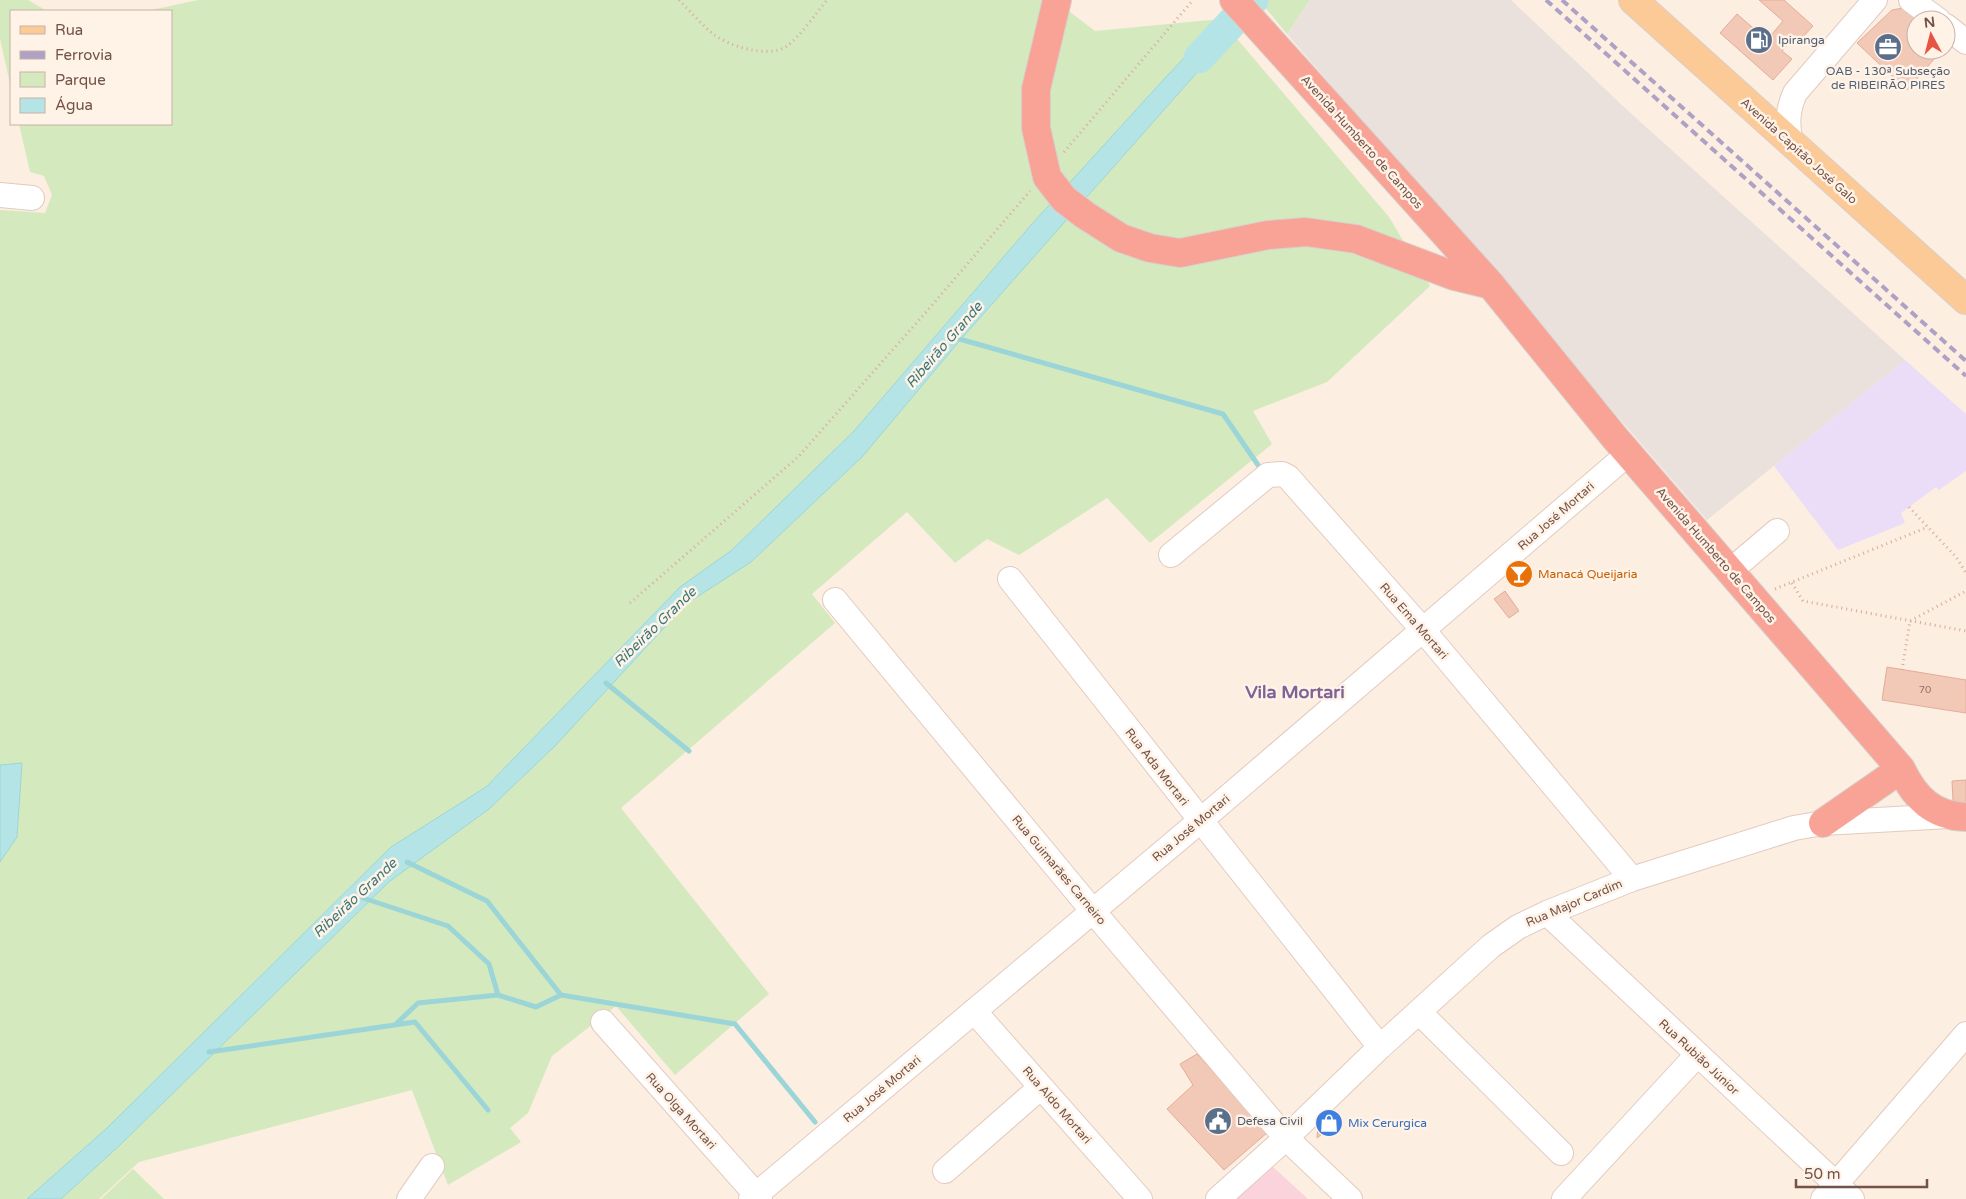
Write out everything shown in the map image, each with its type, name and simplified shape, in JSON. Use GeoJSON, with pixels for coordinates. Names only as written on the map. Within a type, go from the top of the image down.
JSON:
{"type":"FeatureCollection","features":[{"type":"Feature","properties":{"kind":"highway"},"geometry":{"type":"LineString","coordinates":[[1057,0],[1036,89],[1035,106],[1038,144],[1045,175],[1064,199],[1084,215],[1121,238],[1150,248],[1180,253],[1268,234],[1306,232],[1356,239],[1454,276],[1491,284]]}},
{"type":"Feature","properties":{"kind":"highway","name":"Avenida Humberto de Campos"},"geometry":{"type":"LineString","coordinates":[[1234,0],[1491,284],[1729,572],[1754,598],[1900,769],[1910,788],[1929,806],[1957,816]]}},
{"type":"Feature","properties":{"kind":"highway"},"geometry":{"type":"LineString","coordinates":[[1822,823],[1900,769]]}},
{"type":"Feature","properties":{"kind":"main road","name":"Avenida Capitão José Galo"},"geometry":{"type":"LineString","coordinates":[[1633,0],[1790,144],[1966,300]]}},
{"type":"Feature","properties":{"kind":"street"},"geometry":{"type":"LineString","coordinates":[[1790,144],[1787,119],[1789,106],[1795,93],[1875,0]]}},
{"type":"Feature","properties":{"kind":"street"},"geometry":{"type":"LineString","coordinates":[[1911,0],[1924,10]]}},
{"type":"Feature","properties":{"kind":"street"},"geometry":{"type":"LineString","coordinates":[[0,195],[32,198]]}},
{"type":"Feature","properties":{"kind":"street","name":"Rua José Mortari"},"geometry":{"type":"LineString","coordinates":[[756,1198],[1092,910],[1200,822],[1629,453]]}},
{"type":"Feature","properties":{"kind":"street","name":"Rua Ema Mortari"},"geometry":{"type":"LineString","coordinates":[[1171,554],[1268,475],[1282,474],[1288,477],[1423,630],[1632,879]]}},
{"type":"Feature","properties":{"kind":"street"},"geometry":{"type":"LineString","coordinates":[[1729,572],[1777,531]]}},
{"type":"Feature","properties":{"kind":"street","name":"Rua Ada Mortari"},"geometry":{"type":"LineString","coordinates":[[1010,579],[1200,822],[1380,1047]]}},
{"type":"Feature","properties":{"kind":"street","name":"Rua Guimarães Carneiro"},"geometry":{"type":"LineString","coordinates":[[835,600],[1092,910],[1286,1138],[1350,1199]]}},
{"type":"Feature","properties":{"kind":"street","name":"Rua Major Cardim"},"geometry":{"type":"LineString","coordinates":[[1218,1199],[1286,1138],[1380,1047],[1498,941],[1518,927],[1547,913],[1632,879],[1764,836],[1822,823],[1957,816]]}},
{"type":"Feature","properties":{"kind":"street","name":"Rua Rubião Júnior"},"geometry":{"type":"LineString","coordinates":[[1547,913],[1697,1055],[1837,1194]]}},
{"type":"Feature","properties":{"kind":"street","name":"Rua Aldo Mortari"},"geometry":{"type":"LineString","coordinates":[[974,1011],[1140,1199]]}},
{"type":"Feature","properties":{"kind":"street"},"geometry":{"type":"LineString","coordinates":[[1419,1012],[1561,1153]]}},
{"type":"Feature","properties":{"kind":"street","name":"Rua Olga Mortari"},"geometry":{"type":"LineString","coordinates":[[603,1022],[756,1198]]}},
{"type":"Feature","properties":{"kind":"street"},"geometry":{"type":"LineString","coordinates":[[1837,1194],[1966,1034]]}},
{"type":"Feature","properties":{"kind":"street"},"geometry":{"type":"LineString","coordinates":[[1564,1199],[1697,1055]]}},
{"type":"Feature","properties":{"kind":"street"},"geometry":{"type":"LineString","coordinates":[[945,1171],[1041,1087]]}},
{"type":"Feature","properties":{"kind":"street"},"geometry":{"type":"LineString","coordinates":[[409,1199],[432,1166]]}},
{"type":"Feature","properties":{"kind":"path"},"geometry":{"type":"LineString","coordinates":[[680,0],[713,34],[742,48],[760,52],[774,51],[787,46],[828,0]]}},
{"type":"Feature","properties":{"kind":"path"},"geometry":{"type":"LineString","coordinates":[[630,603],[798,457],[1045,175],[1193,0]]}},
{"type":"Feature","properties":{"kind":"path"},"geometry":{"type":"LineString","coordinates":[[1909,507],[1956,557],[1966,573]]}},
{"type":"Feature","properties":{"kind":"path"},"geometry":{"type":"LineString","coordinates":[[1754,598],[1928,527]]}},
{"type":"Feature","properties":{"kind":"path"},"geometry":{"type":"LineString","coordinates":[[1792,583],[1803,601],[1966,631]]}},
{"type":"Feature","properties":{"kind":"path"},"geometry":{"type":"LineString","coordinates":[[1910,621],[1966,592]]}},
{"type":"Feature","properties":{"kind":"path"},"geometry":{"type":"LineString","coordinates":[[1902,670],[1910,621]]}},
{"type":"Feature","properties":{"kind":"shaded area"},"geometry":{"type":"Polygon","coordinates":[[[1310,0],[1511,0],[1625,108],[1905,360],[1707,520],[1287,34],[1310,0]]]}},
{"type":"Feature","properties":{"kind":"shaded area"},"geometry":{"type":"Polygon","coordinates":[[[1905,360],[1966,414],[1966,471],[1939,490],[1936,487],[1901,513],[1905,523],[1838,550],[1774,466],[1905,360]]]}},
{"type":"Feature","properties":{"kind":"shaded area"},"geometry":{"type":"Polygon","coordinates":[[[1273,1167],[1308,1199],[1235,1199],[1273,1167]]]}},
{"type":"Feature","properties":{"kind":"green space"},"geometry":{"type":"Polygon","coordinates":[[[0,0],[28,0],[45,10],[10,10],[10,84],[0,39],[0,0]]]}},
{"type":"Feature","properties":{"kind":"green space"},"geometry":{"type":"Polygon","coordinates":[[[198,0],[1054,0],[1095,31],[1221,19],[1031,225],[854,431],[732,550],[680,587],[486,787],[391,847],[107,1128],[27,1199],[0,1199],[0,862],[17,837],[22,763],[0,765],[0,210],[45,213],[52,195],[44,176],[30,172],[19,125],[172,125],[172,10],[152,10],[198,0]]]}},
{"type":"Feature","properties":{"kind":"green space"},"geometry":{"type":"Polygon","coordinates":[[[1259,0],[1310,0],[1287,34],[1259,0]]]}},
{"type":"Feature","properties":{"kind":"green space"},"geometry":{"type":"Polygon","coordinates":[[[1232,33],[1389,217],[1430,286],[1327,382],[1253,411],[1272,444],[1150,543],[1107,498],[1019,555],[987,539],[955,563],[907,512],[812,594],[835,623],[621,808],[769,994],[675,1075],[616,1006],[552,1056],[528,1113],[510,1128],[521,1142],[448,1185],[412,1090],[139,1162],[99,1199],[61,1199],[120,1145],[390,881],[489,809],[555,746],[686,604],[751,562],[862,457],[962,338],[1232,33]]]}},
{"type":"Feature","properties":{"kind":"green space"},"geometry":{"type":"Polygon","coordinates":[[[133,1169],[164,1199],[101,1199],[133,1169]]]}},
{"type":"Feature","properties":{"kind":"water"},"geometry":{"type":"Polygon","coordinates":[[[1221,19],[1232,33],[962,338],[862,457],[751,562],[686,604],[555,746],[489,809],[390,881],[120,1145],[61,1199],[27,1199],[107,1128],[391,847],[486,787],[680,587],[732,550],[854,431],[1031,225],[1221,19]]]}},
{"type":"Feature","properties":{"kind":"water"},"geometry":{"type":"Polygon","coordinates":[[[22,763],[17,837],[0,862],[0,765],[22,763]]]}},
{"type":"Feature","properties":{"kind":"building","name":"Ipiranga"},"geometry":{"type":"Polygon","coordinates":[[[1759,0],[1784,0],[1813,26],[1800,40],[1795,36],[1782,51],[1792,59],[1773,80],[1720,33],[1737,14],[1767,40],[1783,21],[1759,0]]]}},
{"type":"Feature","properties":{"kind":"building","name":"OAB - 130ª Subseção de RIBEIRÃO PIRES"},"geometry":{"type":"Polygon","coordinates":[[[1903,8],[1906,11],[1906,60],[1933,60],[1907,90],[1857,43],[1892,10],[1903,8]]]}},
{"type":"Feature","properties":{"kind":"building"},"geometry":{"type":"Polygon","coordinates":[[[1505,591],[1519,611],[1509,618],[1494,599],[1505,591]]]}},
{"type":"Feature","properties":{"kind":"building"},"geometry":{"type":"Polygon","coordinates":[[[1887,667],[1966,680],[1966,713],[1882,700],[1887,667]]]}},
{"type":"Feature","properties":{"kind":"building"},"geometry":{"type":"Polygon","coordinates":[[[1966,780],[1966,804],[1953,800],[1952,781],[1966,780]]]}},
{"type":"Feature","properties":{"kind":"building","name":"Defesa Civil"},"geometry":{"type":"Polygon","coordinates":[[[1197,1054],[1268,1132],[1224,1170],[1167,1109],[1193,1085],[1180,1064],[1197,1054]]]}},
{"type":"Feature","properties":{"kind":"building","name":"Mix Cerurgica"},"geometry":{"type":"Polygon","coordinates":[[[1335,1112],[1340,1120],[1317,1138],[1318,1125],[1335,1112]]]}},
{"type":"Feature","properties":{"kind":"waterway","name":"Ribeirão Grande"},"geometry":{"type":"LineString","coordinates":[[1199,58],[1253,0]]}},
{"type":"Feature","properties":{"kind":"waterway"},"geometry":{"type":"LineString","coordinates":[[956,338],[1223,414],[1258,465]]}},
{"type":"Feature","properties":{"kind":"waterway"},"geometry":{"type":"LineString","coordinates":[[606,683],[689,751]]}},
{"type":"Feature","properties":{"kind":"waterway"},"geometry":{"type":"LineString","coordinates":[[407,862],[487,901],[561,995]]}},
{"type":"Feature","properties":{"kind":"waterway"},"geometry":{"type":"LineString","coordinates":[[363,898],[448,926],[489,964],[498,995]]}},
{"type":"Feature","properties":{"kind":"waterway"},"geometry":{"type":"LineString","coordinates":[[395,1025],[418,1003],[498,995],[536,1007],[561,995],[735,1024],[815,1122]]}},
{"type":"Feature","properties":{"kind":"waterway"},"geometry":{"type":"LineString","coordinates":[[209,1052],[415,1022],[488,1110]]}},
{"type":"Feature","properties":{"kind":"railway"},"geometry":{"type":"LineString","coordinates":[[1546,0],[1966,376]]}},
{"type":"Feature","properties":{"kind":"railway"},"geometry":{"type":"LineString","coordinates":[[1562,0],[1966,361]]}},
{"type":"Feature","properties":{"kind":"place","name":"Ipiranga"},"geometry":{"type":"Point","coordinates":[1759,40]}},
{"type":"Feature","properties":{"kind":"place","name":"OAB - 130ª Subseção de RIBEIRÃO PIRES"},"geometry":{"type":"Point","coordinates":[1888,47]}},
{"type":"Feature","properties":{"kind":"place","name":"Manacá Queijaria"},"geometry":{"type":"Point","coordinates":[1519,574]}},
{"type":"Feature","properties":{"kind":"place","name":"Defesa Civil"},"geometry":{"type":"Point","coordinates":[1218,1121]}},
{"type":"Feature","properties":{"kind":"place","name":"Mix Cerurgica"},"geometry":{"type":"Point","coordinates":[1329,1123]}},
{"type":"Feature","properties":{"kind":"district","name":"Vila Mortari"},"geometry":{"type":"Point","coordinates":[1295,692]}}]}
